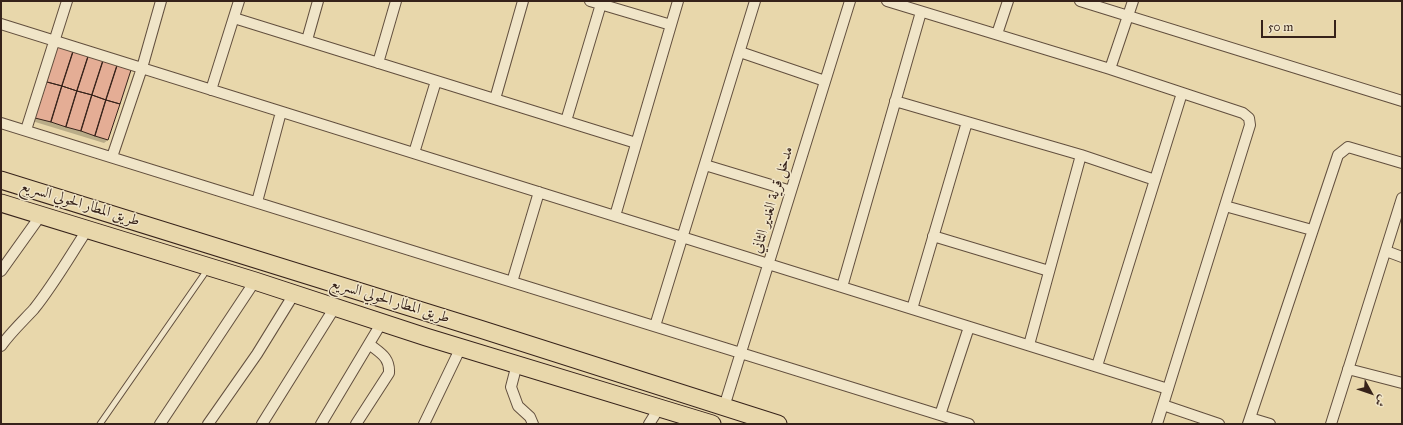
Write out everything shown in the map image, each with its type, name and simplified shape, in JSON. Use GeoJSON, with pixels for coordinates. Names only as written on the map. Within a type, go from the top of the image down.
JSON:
{"type":"FeatureCollection","features":[{"type":"Feature","properties":{"kind":"highway","name":"طريق المطار الحولي السريع"},"geometry":{"type":"LineString","coordinates":[[1,180],[480,329],[778,424]]}},
{"type":"Feature","properties":{"kind":"highway","name":"طريق المطار الحولي السريع"},"geometry":{"type":"LineString","coordinates":[[1,203],[255,281],[426,337],[712,424]]}},
{"type":"Feature","properties":{"kind":"highway"},"geometry":{"type":"LineString","coordinates":[[426,337],[433,327],[433,315]]}},
{"type":"Feature","properties":{"kind":"highway"},"geometry":{"type":"LineString","coordinates":[[467,349],[472,338],[480,329]]}},
{"type":"Feature","properties":{"kind":"street"},"geometry":{"type":"LineString","coordinates":[[26,130],[67,1]]}},
{"type":"Feature","properties":{"kind":"street"},"geometry":{"type":"LineString","coordinates":[[112,157],[142,68],[161,1]]}},
{"type":"Feature","properties":{"kind":"street"},"geometry":{"type":"LineString","coordinates":[[211,90],[239,1]]}},
{"type":"Feature","properties":{"kind":"street"},"geometry":{"type":"LineString","coordinates":[[307,40],[318,1]]}},
{"type":"Feature","properties":{"kind":"street"},"geometry":{"type":"LineString","coordinates":[[378,63],[396,1]]}},
{"type":"Feature","properties":{"kind":"street"},"geometry":{"type":"LineString","coordinates":[[495,99],[523,1]]}},
{"type":"Feature","properties":{"kind":"street"},"geometry":{"type":"LineString","coordinates":[[590,1],[671,25]]}},
{"type":"Feature","properties":{"kind":"street"},"geometry":{"type":"LineString","coordinates":[[615,216],[678,1]]}},
{"type":"Feature","properties":{"kind":"street"},"geometry":{"type":"LineString","coordinates":[[655,326],[755,1]]}},
{"type":"Feature","properties":{"kind":"street","name":"مدخل قرية الغدير الثاني"},"geometry":{"type":"LineString","coordinates":[[724,407],[850,1]]}},
{"type":"Feature","properties":{"kind":"street"},"geometry":{"type":"LineString","coordinates":[[887,1],[1110,69],[1243,113],[1249,118],[1250,125],[1157,424]]}},
{"type":"Feature","properties":{"kind":"street"},"geometry":{"type":"LineString","coordinates":[[997,34],[1008,1]]}},
{"type":"Feature","properties":{"kind":"street"},"geometry":{"type":"LineString","coordinates":[[1080,1],[1402,101]]}},
{"type":"Feature","properties":{"kind":"street"},"geometry":{"type":"LineString","coordinates":[[1110,69],[1133,1]]}},
{"type":"Feature","properties":{"kind":"street"},"geometry":{"type":"LineString","coordinates":[[566,121],[601,4]]}},
{"type":"Feature","properties":{"kind":"street"},"geometry":{"type":"LineString","coordinates":[[842,287],[921,12]]}},
{"type":"Feature","properties":{"kind":"street"},"geometry":{"type":"LineString","coordinates":[[234,18],[636,143]]}},
{"type":"Feature","properties":{"kind":"street"},"geometry":{"type":"LineString","coordinates":[[1,24],[1168,388]]}},
{"type":"Feature","properties":{"kind":"street"},"geometry":{"type":"LineString","coordinates":[[740,52],[825,81]]}},
{"type":"Feature","properties":{"kind":"street"},"geometry":{"type":"LineString","coordinates":[[414,153],[436,81]]}},
{"type":"Feature","properties":{"kind":"street"},"geometry":{"type":"LineString","coordinates":[[1097,366],[1182,93]]}},
{"type":"Feature","properties":{"kind":"street"},"geometry":{"type":"LineString","coordinates":[[895,101],[1081,155],[1155,180]]}},
{"type":"Feature","properties":{"kind":"street"},"geometry":{"type":"LineString","coordinates":[[257,202],[281,112]]}},
{"type":"Feature","properties":{"kind":"street"},"geometry":{"type":"LineString","coordinates":[[912,308],[967,122]]}},
{"type":"Feature","properties":{"kind":"street"},"geometry":{"type":"LineString","coordinates":[[1,123],[969,424]]}},
{"type":"Feature","properties":{"kind":"street"},"geometry":{"type":"LineString","coordinates":[[1270,424],[1249,421],[1338,155],[1348,147],[1402,163]]}},
{"type":"Feature","properties":{"kind":"street"},"geometry":{"type":"LineString","coordinates":[[1029,345],[1081,155]]}},
{"type":"Feature","properties":{"kind":"street"},"geometry":{"type":"LineString","coordinates":[[705,165],[791,191]]}},
{"type":"Feature","properties":{"kind":"street"},"geometry":{"type":"LineString","coordinates":[[512,282],[539,192]]}},
{"type":"Feature","properties":{"kind":"street"},"geometry":{"type":"LineString","coordinates":[[1331,424],[1402,198]]}},
{"type":"Feature","properties":{"kind":"street"},"geometry":{"type":"LineString","coordinates":[[1225,206],[1312,230]]}},
{"type":"Feature","properties":{"kind":"street"},"geometry":{"type":"LineString","coordinates":[[1,271],[41,215]]}},
{"type":"Feature","properties":{"kind":"street"},"geometry":{"type":"LineString","coordinates":[[1,346],[60,273],[87,230]]}},
{"type":"Feature","properties":{"kind":"street"},"geometry":{"type":"LineString","coordinates":[[933,236],[1049,271]]}},
{"type":"Feature","properties":{"kind":"street"},"geometry":{"type":"LineString","coordinates":[[1386,251],[1402,257]]}},
{"type":"Feature","properties":{"kind":"street"},"geometry":{"type":"LineString","coordinates":[[160,424],[255,281]]}},
{"type":"Feature","properties":{"kind":"street"},"geometry":{"type":"LineString","coordinates":[[208,424],[257,354],[294,294]]}},
{"type":"Feature","properties":{"kind":"street"},"geometry":{"type":"LineString","coordinates":[[262,424],[335,307]]}},
{"type":"Feature","properties":{"kind":"street"},"geometry":{"type":"LineString","coordinates":[[321,424],[382,322]]}},
{"type":"Feature","properties":{"kind":"street"},"geometry":{"type":"LineString","coordinates":[[940,415],[969,326]]}},
{"type":"Feature","properties":{"kind":"street"},"geometry":{"type":"LineString","coordinates":[[356,424],[388,374],[389,365],[387,358],[369,344]]}},
{"type":"Feature","properties":{"kind":"street"},"geometry":{"type":"LineString","coordinates":[[424,424],[467,349]]}},
{"type":"Feature","properties":{"kind":"street"},"geometry":{"type":"LineString","coordinates":[[517,364],[511,387],[518,406],[530,417],[533,424]]}},
{"type":"Feature","properties":{"kind":"street"},"geometry":{"type":"LineString","coordinates":[[1348,368],[1402,383]]}},
{"type":"Feature","properties":{"kind":"street"},"geometry":{"type":"LineString","coordinates":[[1163,405],[1219,424]]}},
{"type":"Feature","properties":{"kind":"street"},"geometry":{"type":"LineString","coordinates":[[649,424],[659,408]]}},
{"type":"Feature","properties":{"kind":"lane"},"geometry":{"type":"LineString","coordinates":[[100,424],[209,268]]}},
{"type":"Feature","properties":{"kind":"building"},"geometry":{"type":"Polygon","coordinates":[[[58,44],[74,49],[62,86],[47,82],[58,44]]]}},
{"type":"Feature","properties":{"kind":"building"},"geometry":{"type":"Polygon","coordinates":[[[74,49],[89,54],[77,91],[62,86],[74,49]]]}},
{"type":"Feature","properties":{"kind":"building"},"geometry":{"type":"Polygon","coordinates":[[[89,54],[104,58],[92,95],[77,91],[89,54]]]}},
{"type":"Feature","properties":{"kind":"building"},"geometry":{"type":"Polygon","coordinates":[[[104,58],[118,63],[106,100],[92,95],[104,58]]]}},
{"type":"Feature","properties":{"kind":"building"},"geometry":{"type":"Polygon","coordinates":[[[118,63],[132,67],[120,104],[106,100],[118,63]]]}},
{"type":"Feature","properties":{"kind":"building"},"geometry":{"type":"Polygon","coordinates":[[[47,82],[62,86],[51,122],[35,118],[47,82]]]}},
{"type":"Feature","properties":{"kind":"building"},"geometry":{"type":"Polygon","coordinates":[[[62,86],[77,91],[66,127],[51,122],[62,86]]]}},
{"type":"Feature","properties":{"kind":"building"},"geometry":{"type":"Polygon","coordinates":[[[77,91],[92,95],[81,131],[66,127],[77,91]]]}},
{"type":"Feature","properties":{"kind":"building"},"geometry":{"type":"Polygon","coordinates":[[[92,95],[106,100],[95,136],[81,131],[92,95]]]}},
{"type":"Feature","properties":{"kind":"building"},"geometry":{"type":"Polygon","coordinates":[[[106,100],[120,104],[108,140],[95,136],[106,100]]]}}]}
